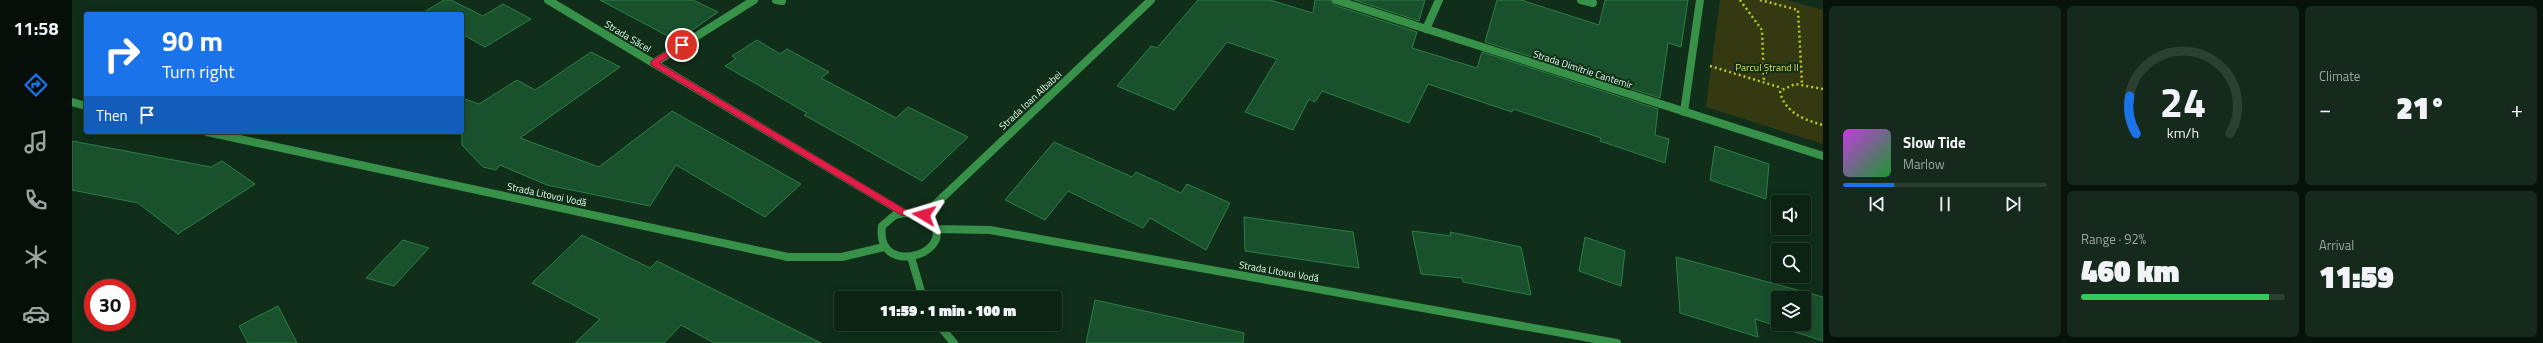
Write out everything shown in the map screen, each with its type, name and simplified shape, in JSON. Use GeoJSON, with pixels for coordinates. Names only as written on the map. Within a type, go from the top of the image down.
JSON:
{"type":"FeatureCollection","features":[{"type":"Feature","properties":{"kind":"street","name":"Strada Săcel"},"geometry":{"type":"LineString","coordinates":[[548,0],[904,213]]}},
{"type":"Feature","properties":{"kind":"street"},"geometry":{"type":"LineString","coordinates":[[654,63],[754,0]]}},
{"type":"Feature","properties":{"kind":"street","name":"Strada Ioan Albabei"},"geometry":{"type":"LineString","coordinates":[[924,215],[1151,0]]}},
{"type":"Feature","properties":{"kind":"street","name":"Strada Dimitrie Cantemir"},"geometry":{"type":"LineString","coordinates":[[1336,0],[1823,156]]}},
{"type":"Feature","properties":{"kind":"street"},"geometry":{"type":"LineString","coordinates":[[1426,29],[1439,0]]}},
{"type":"Feature","properties":{"kind":"street"},"geometry":{"type":"LineString","coordinates":[[1581,0],[1593,3]]}},
{"type":"Feature","properties":{"kind":"street"},"geometry":{"type":"LineString","coordinates":[[1684,112],[1700,0]]}},
{"type":"Feature","properties":{"kind":"street"},"geometry":{"type":"LineString","coordinates":[[72,102],[84,105]]}},
{"type":"Feature","properties":{"kind":"street","name":"Strada Litovoi Vodă"},"geometry":{"type":"LineString","coordinates":[[215,134],[788,256],[818,259],[842,257],[884,247]]}},
{"type":"Feature","properties":{"kind":"street"},"geometry":{"type":"LineString","coordinates":[[904,213],[924,215],[934,223],[937,229],[935,244],[929,250],[911,257],[896,255],[884,247],[880,233],[882,226],[892,218],[904,213]]}},
{"type":"Feature","properties":{"kind":"street","name":"Strada Litovoi Vodă"},"geometry":{"type":"LineString","coordinates":[[937,229],[990,230],[1617,343]]}},
{"type":"Feature","properties":{"kind":"street"},"geometry":{"type":"LineString","coordinates":[[911,257],[921,291]]}},
{"type":"Feature","properties":{"kind":"street"},"geometry":{"type":"LineString","coordinates":[[944,331],[954,343]]}},
{"type":"Feature","properties":{"kind":"path"},"geometry":{"type":"LineString","coordinates":[[1740,0],[1762,30],[1764,82]]}},
{"type":"Feature","properties":{"kind":"path"},"geometry":{"type":"LineString","coordinates":[[1760,0],[1798,10],[1802,84]]}},
{"type":"Feature","properties":{"kind":"path"},"geometry":{"type":"LineString","coordinates":[[1692,61],[1782,88],[1791,84],[1802,84],[1823,89]]}},
{"type":"Feature","properties":{"kind":"path"},"geometry":{"type":"LineString","coordinates":[[1782,88],[1780,97],[1791,111],[1823,125]]}},
{"type":"Feature","properties":{"kind":"green space","name":"Parcul Ștrand II"},"geometry":{"type":"Polygon","coordinates":[[[1720,0],[1787,0],[1823,10],[1823,144],[1706,107],[1720,0]]]}},
{"type":"Feature","properties":{"kind":"building"},"geometry":{"type":"Polygon","coordinates":[[[444,0],[451,0],[483,16],[503,4],[531,19],[485,47],[464,35],[464,12],[424,12],[444,0]]]}},
{"type":"Feature","properties":{"kind":"building"},"geometry":{"type":"Polygon","coordinates":[[[600,0],[693,0],[718,12],[677,41],[600,0]]]}},
{"type":"Feature","properties":{"kind":"building"},"geometry":{"type":"Polygon","coordinates":[[[1198,0],[1270,0],[1313,13],[1315,0],[1331,0],[1334,5],[1417,32],[1412,48],[1477,68],[1482,52],[1658,109],[1655,135],[1669,139],[1665,163],[1600,141],[1601,138],[1513,109],[1512,112],[1428,84],[1409,123],[1322,91],[1315,102],[1309,99],[1293,130],[1245,112],[1277,59],[1227,42],[1174,110],[1117,86],[1151,46],[1157,48],[1198,0]]]}},
{"type":"Feature","properties":{"kind":"building"},"geometry":{"type":"Polygon","coordinates":[[[1354,0],[1425,0],[1419,21],[1354,0]]]}},
{"type":"Feature","properties":{"kind":"building"},"geometry":{"type":"Polygon","coordinates":[[[1497,0],[1521,0],[1599,25],[1605,0],[1688,0],[1681,47],[1668,43],[1660,98],[1485,42],[1497,0]]]}},
{"type":"Feature","properties":{"kind":"building"},"geometry":{"type":"Polygon","coordinates":[[[757,40],[780,54],[787,49],[829,72],[821,78],[896,118],[908,107],[968,137],[922,181],[804,115],[807,113],[725,66],[736,59],[732,56],[757,40]]]}},
{"type":"Feature","properties":{"kind":"building"},"geometry":{"type":"Polygon","coordinates":[[[591,52],[620,67],[520,138],[599,167],[672,111],[801,184],[765,217],[676,165],[650,206],[547,185],[500,165],[496,170],[483,167],[462,145],[462,134],[464,134],[464,99],[479,104],[517,80],[535,90],[591,52]]]}},
{"type":"Feature","properties":{"kind":"building"},"geometry":{"type":"Polygon","coordinates":[[[72,141],[211,167],[222,161],[255,184],[178,234],[138,203],[72,190],[72,141]]]}},
{"type":"Feature","properties":{"kind":"building"},"geometry":{"type":"Polygon","coordinates":[[[1054,142],[1132,177],[1136,172],[1181,193],[1187,184],[1230,203],[1206,250],[1150,218],[1143,228],[1068,191],[1045,220],[1005,200],[1054,142]]]}},
{"type":"Feature","properties":{"kind":"building"},"geometry":{"type":"Polygon","coordinates":[[[1715,146],[1769,164],[1766,199],[1710,180],[1715,146]]]}},
{"type":"Feature","properties":{"kind":"building"},"geometry":{"type":"Polygon","coordinates":[[[1244,217],[1353,232],[1359,268],[1245,251],[1244,217]]]}},
{"type":"Feature","properties":{"kind":"building"},"geometry":{"type":"Polygon","coordinates":[[[1412,231],[1451,236],[1450,232],[1521,247],[1531,295],[1463,282],[1462,278],[1421,274],[1412,231]]]}},
{"type":"Feature","properties":{"kind":"building"},"geometry":{"type":"Polygon","coordinates":[[[582,235],[650,268],[657,261],[821,343],[714,343],[681,325],[664,343],[575,343],[600,319],[532,283],[582,235]]]}},
{"type":"Feature","properties":{"kind":"building"},"geometry":{"type":"Polygon","coordinates":[[[1585,237],[1625,251],[1621,286],[1579,271],[1585,237]]]}},
{"type":"Feature","properties":{"kind":"building"},"geometry":{"type":"Polygon","coordinates":[[[403,240],[429,248],[394,286],[366,278],[403,240]]]}},
{"type":"Feature","properties":{"kind":"building"},"geometry":{"type":"Polygon","coordinates":[[[1676,257],[1801,291],[1771,291],[1771,324],[1755,319],[1758,337],[1680,313],[1676,257]]]}},
{"type":"Feature","properties":{"kind":"building"},"geometry":{"type":"Polygon","coordinates":[[[1811,294],[1823,297],[1823,341],[1792,331],[1811,331],[1811,294]]]}},
{"type":"Feature","properties":{"kind":"building"},"geometry":{"type":"Polygon","coordinates":[[[1095,300],[1244,333],[1243,343],[1086,343],[1095,300]]]}},
{"type":"Feature","properties":{"kind":"building"},"geometry":{"type":"Polygon","coordinates":[[[278,306],[297,343],[248,343],[239,326],[278,306]]]}},
{"type":"Feature","properties":{"kind":"route"},"geometry":{"type":"LineString","coordinates":[[682,45],[654,63],[904,213],[924,215]]}}]}
